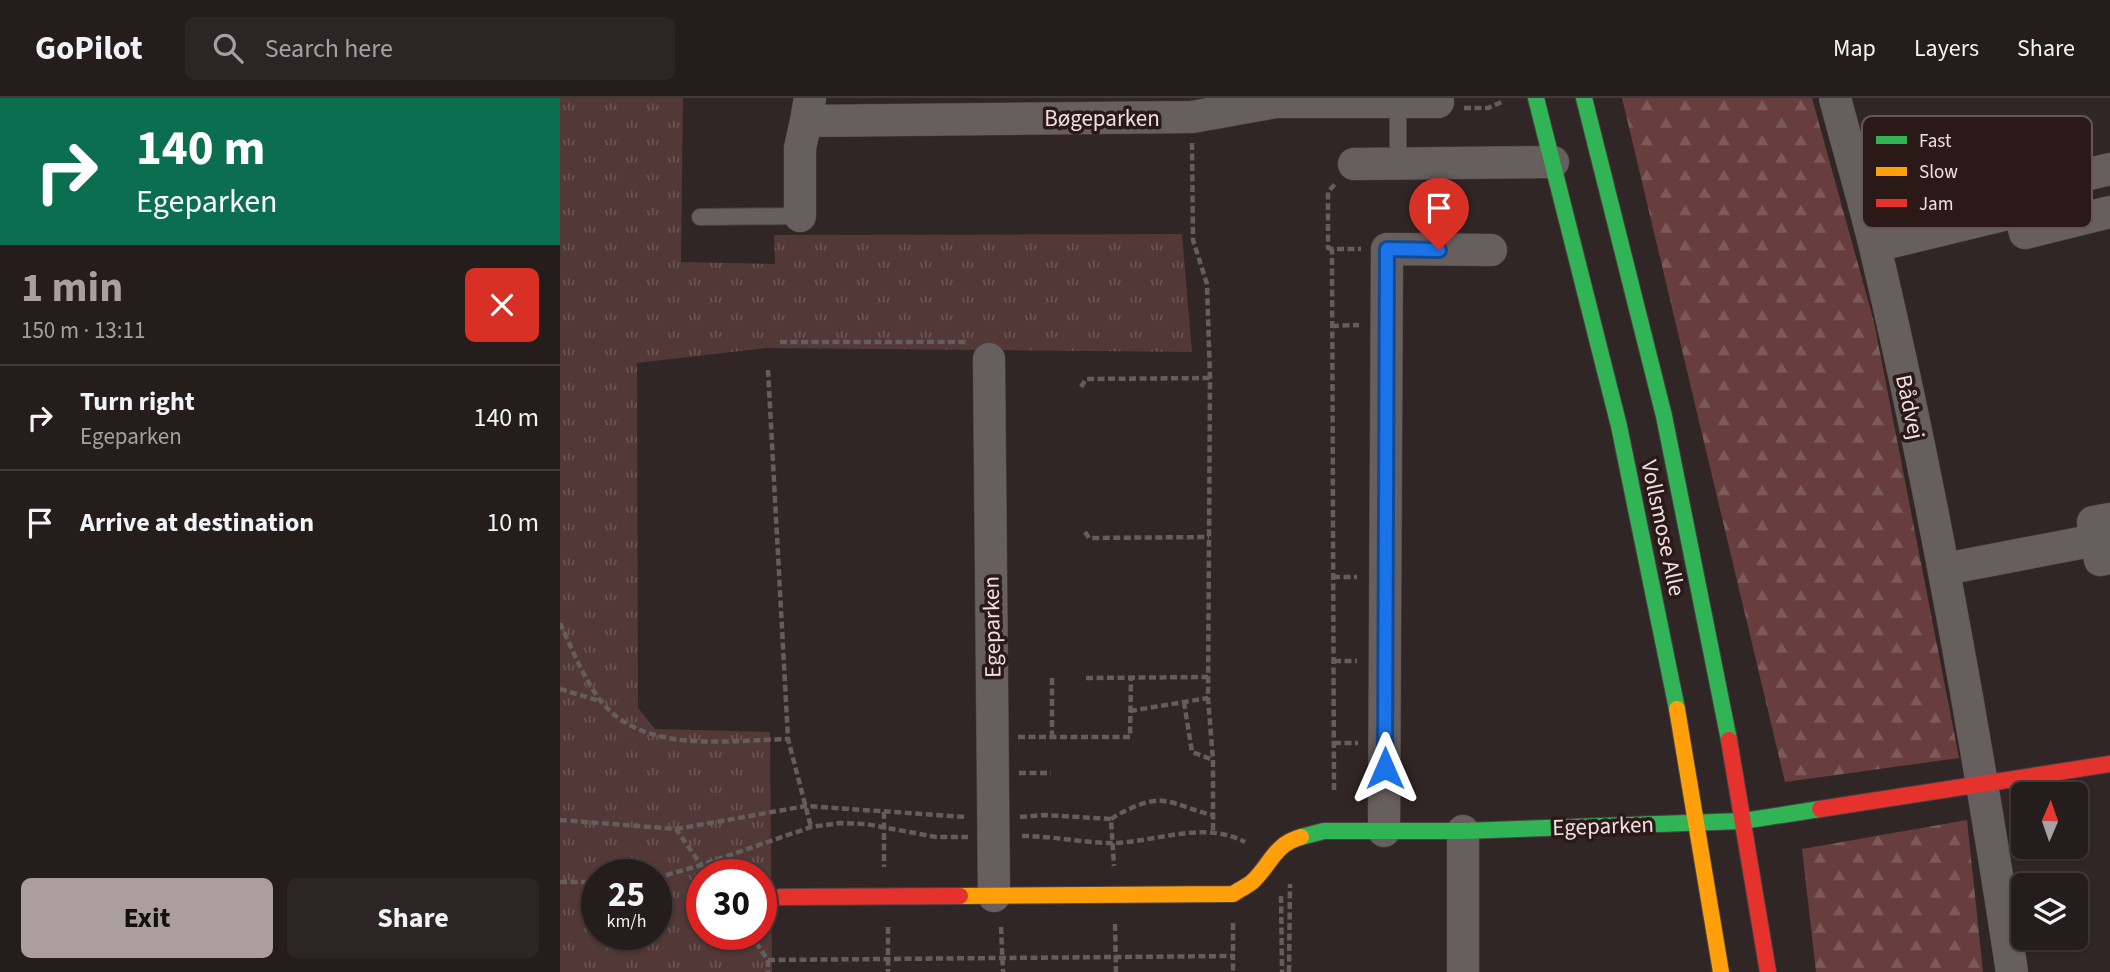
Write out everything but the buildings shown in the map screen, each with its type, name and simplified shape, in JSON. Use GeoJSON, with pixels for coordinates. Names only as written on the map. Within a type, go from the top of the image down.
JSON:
{"type":"FeatureCollection","features":[{"type":"Feature","properties":{"kind":"street","name":"Vollsmose Alle"},"geometry":{"type":"LineString","coordinates":[[1536,98],[1619,425],[1681,727],[1721,972]]}},
{"type":"Feature","properties":{"kind":"street","name":"Vollsmose Alle"},"geometry":{"type":"LineString","coordinates":[[1584,98],[1664,416],[1726,719],[1768,972]]}},
{"type":"Feature","properties":{"kind":"street","name":"Bådvej"},"geometry":{"type":"LineString","coordinates":[[1835,98],[1862,198]]}},
{"type":"Feature","properties":{"kind":"street","name":"Bøgeparken"},"geometry":{"type":"LineString","coordinates":[[800,216],[800,148],[808,109],[1192,117],[1276,100],[1438,102]]}},
{"type":"Feature","properties":{"kind":"street"},"geometry":{"type":"LineString","coordinates":[[1354,164],[1553,162]]}},
{"type":"Feature","properties":{"kind":"street"},"geometry":{"type":"LineString","coordinates":[[2092,173],[2110,169]]}},
{"type":"Feature","properties":{"kind":"street"},"geometry":{"type":"LineString","coordinates":[[2092,216],[2110,212]]}},
{"type":"Feature","properties":{"kind":"street","name":"Bådvej"},"geometry":{"type":"LineString","coordinates":[[1870,228],[1944,569],[1983,785],[2012,972]]}},
{"type":"Feature","properties":{"kind":"street"},"geometry":{"type":"LineString","coordinates":[[1875,246],[1950,228]]}},
{"type":"Feature","properties":{"kind":"street"},"geometry":{"type":"LineString","coordinates":[[2024,228],[2025,233],[2045,228]]}},
{"type":"Feature","properties":{"kind":"street"},"geometry":{"type":"LineString","coordinates":[[1384,831],[1387,249],[1491,250]]}},
{"type":"Feature","properties":{"kind":"street","name":"Egeparken"},"geometry":{"type":"LineString","coordinates":[[989,359],[994,896]]}},
{"type":"Feature","properties":{"kind":"street"},"geometry":{"type":"LineString","coordinates":[[1944,569],[2105,539]]}},
{"type":"Feature","properties":{"kind":"street"},"geometry":{"type":"LineString","coordinates":[[1743,821],[2110,764]]}},
{"type":"Feature","properties":{"kind":"street","name":"Egeparken"},"geometry":{"type":"LineString","coordinates":[[780,897],[1233,894],[1253,881],[1271,856],[1296,838],[1324,831],[1463,831],[1743,821]]}},
{"type":"Feature","properties":{"kind":"street"},"geometry":{"type":"LineString","coordinates":[[1463,831],[1463,972]]}},
{"type":"Feature","properties":{"kind":"lane"},"geometry":{"type":"LineString","coordinates":[[1398,102],[1398,164]]}},
{"type":"Feature","properties":{"kind":"lane"},"geometry":{"type":"LineString","coordinates":[[700,217],[800,216]]}},
{"type":"Feature","properties":{"kind":"path"},"geometry":{"type":"LineString","coordinates":[[1438,102],[1447,108],[1488,108],[1503,100],[1507,114]]}},
{"type":"Feature","properties":{"kind":"path"},"geometry":{"type":"LineString","coordinates":[[1192,117],[1193,240],[1208,284],[1208,698],[1213,760],[1213,834]]}},
{"type":"Feature","properties":{"kind":"path"},"geometry":{"type":"LineString","coordinates":[[1328,191],[1328,248],[1387,249]]}},
{"type":"Feature","properties":{"kind":"path"},"geometry":{"type":"LineString","coordinates":[[1332,248],[1334,790]]}},
{"type":"Feature","properties":{"kind":"path"},"geometry":{"type":"LineString","coordinates":[[780,342],[978,342],[979,356],[989,359]]}},
{"type":"Feature","properties":{"kind":"path"},"geometry":{"type":"LineString","coordinates":[[768,370],[788,739],[811,827]]}},
{"type":"Feature","properties":{"kind":"path"},"geometry":{"type":"LineString","coordinates":[[1081,387],[1086,379],[1210,378]]}},
{"type":"Feature","properties":{"kind":"path"},"geometry":{"type":"LineString","coordinates":[[1085,532],[1089,538],[1209,537]]}},
{"type":"Feature","properties":{"kind":"path"},"geometry":{"type":"LineString","coordinates":[[560,623],[586,677],[601,701],[639,730],[663,737],[699,741],[788,739]]}},
{"type":"Feature","properties":{"kind":"path"},"geometry":{"type":"LineString","coordinates":[[1086,678],[1208,677]]}},
{"type":"Feature","properties":{"kind":"path"},"geometry":{"type":"LineString","coordinates":[[1052,678],[1052,737]]}},
{"type":"Feature","properties":{"kind":"path"},"geometry":{"type":"LineString","coordinates":[[993,737],[1130,737],[1131,678]]}},
{"type":"Feature","properties":{"kind":"path"},"geometry":{"type":"LineString","coordinates":[[560,689],[601,701]]}},
{"type":"Feature","properties":{"kind":"path"},"geometry":{"type":"LineString","coordinates":[[1130,711],[1208,698]]}},
{"type":"Feature","properties":{"kind":"path"},"geometry":{"type":"LineString","coordinates":[[1184,702],[1192,752],[1213,760]]}},
{"type":"Feature","properties":{"kind":"path"},"geometry":{"type":"LineString","coordinates":[[1111,820],[1126,809],[1162,800],[1213,815]]}},
{"type":"Feature","properties":{"kind":"path"},"geometry":{"type":"LineString","coordinates":[[560,820],[676,829],[806,806]]}},
{"type":"Feature","properties":{"kind":"path"},"geometry":{"type":"LineString","coordinates":[[884,811],[884,879],[888,896]]}},
{"type":"Feature","properties":{"kind":"path"},"geometry":{"type":"LineString","coordinates":[[676,829],[697,859]]}},
{"type":"Feature","properties":{"kind":"path"},"geometry":{"type":"LineString","coordinates":[[1271,856],[1281,873],[1282,972]]}},
{"type":"Feature","properties":{"kind":"path"},"geometry":{"type":"LineString","coordinates":[[560,882],[581,882]]}},
{"type":"Feature","properties":{"kind":"path"},"geometry":{"type":"LineString","coordinates":[[1001,936],[1003,972]]}},
{"type":"Feature","properties":{"kind":"path"},"geometry":{"type":"LineString","coordinates":[[1115,936],[1116,972]]}},
{"type":"Feature","properties":{"kind":"path"},"geometry":{"type":"LineString","coordinates":[[888,937],[888,972]]}},
{"type":"Feature","properties":{"kind":"path"},"geometry":{"type":"LineString","coordinates":[[1233,938],[1233,972]]}},
{"type":"Feature","properties":{"kind":"path"},"geometry":{"type":"LineString","coordinates":[[761,950],[768,960],[768,972]]}},
{"type":"Feature","properties":{"kind":"path"},"geometry":{"type":"LineString","coordinates":[[768,960],[1233,956]]}},
{"type":"Feature","properties":{"kind":"green space"},"geometry":{"type":"Polygon","coordinates":[[[560,98],[683,98],[681,262],[775,264],[774,235],[1182,234],[1192,352],[766,348],[637,363],[638,708],[655,729],[770,732],[771,859],[686,859],[686,950],[772,950],[772,972],[560,972],[560,98]]]}},
{"type":"Feature","properties":{"kind":"green space"},"geometry":{"type":"Polygon","coordinates":[[[1622,98],[1812,98],[1874,322],[1959,758],[1785,782],[1622,98]]]}},
{"type":"Feature","properties":{"kind":"green space"},"geometry":{"type":"Polygon","coordinates":[[[1967,820],[1983,972],[1816,972],[1802,849],[1967,820]]]}},
{"type":"Feature","properties":{"kind":"traffic: fast"},"geometry":{"type":"LineString","coordinates":[[1536,98],[1619,426],[1677,709]]}},
{"type":"Feature","properties":{"kind":"traffic: fast"},"geometry":{"type":"LineString","coordinates":[[1584,98],[1664,416],[1729,740]]}},
{"type":"Feature","properties":{"kind":"traffic: fast"},"geometry":{"type":"LineString","coordinates":[[1301,837],[1324,831],[1463,831],[1743,821],[1820,809]]}},
{"type":"Feature","properties":{"kind":"traffic: slow"},"geometry":{"type":"LineString","coordinates":[[1677,709],[1721,972]]}},
{"type":"Feature","properties":{"kind":"traffic: slow"},"geometry":{"type":"LineString","coordinates":[[960,896],[1233,894],[1252,882],[1278,850],[1301,837]]}},
{"type":"Feature","properties":{"kind":"traffic: jam"},"geometry":{"type":"LineString","coordinates":[[1729,740],[1768,972]]}},
{"type":"Feature","properties":{"kind":"traffic: jam"},"geometry":{"type":"LineString","coordinates":[[1820,809],[2110,764]]}},
{"type":"Feature","properties":{"kind":"traffic: jam"},"geometry":{"type":"LineString","coordinates":[[780,897],[960,896]]}},
{"type":"Feature","properties":{"kind":"route"},"geometry":{"type":"LineString","coordinates":[[1385,768],[1387,249],[1439,250]]}}]}
